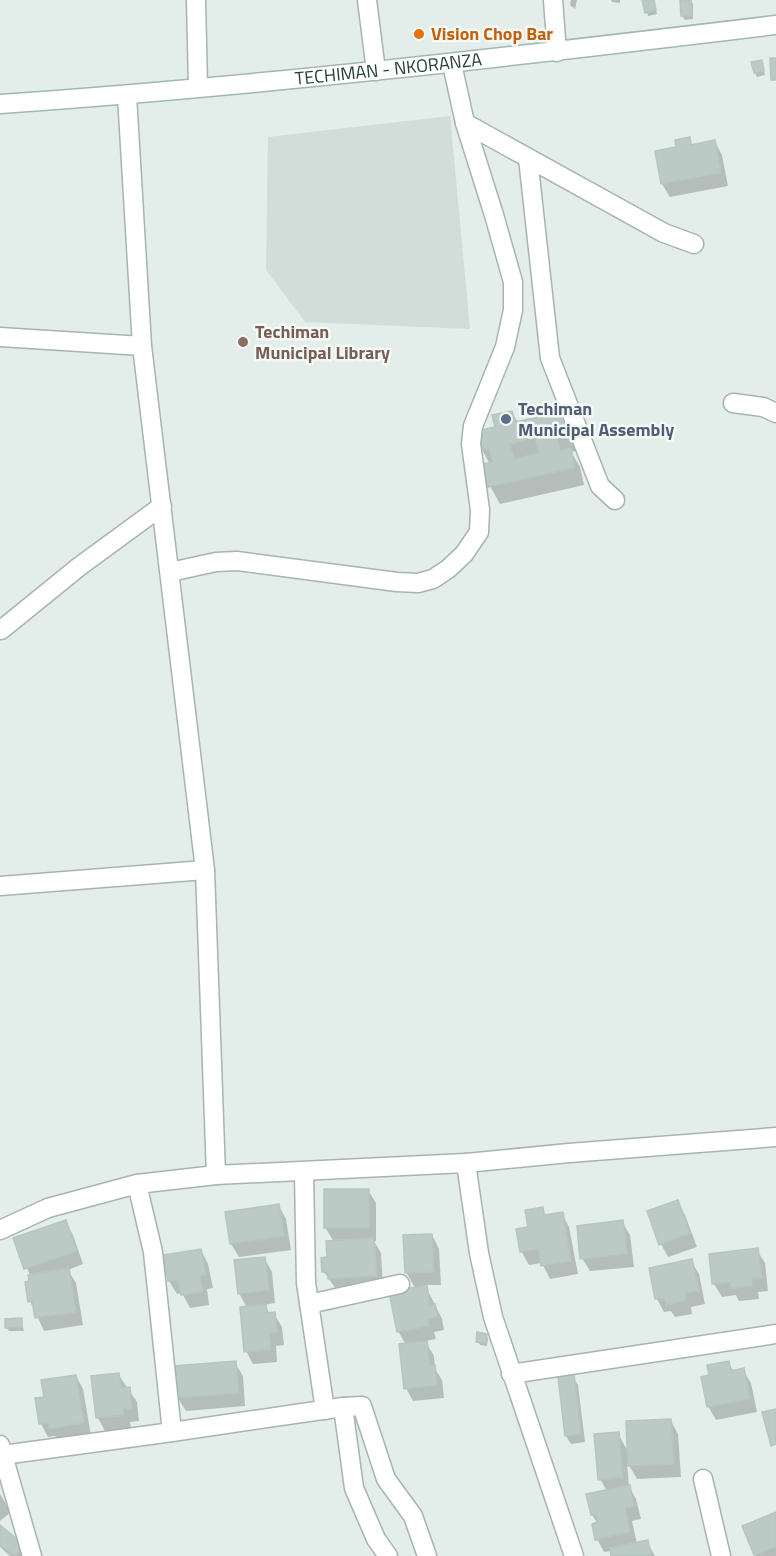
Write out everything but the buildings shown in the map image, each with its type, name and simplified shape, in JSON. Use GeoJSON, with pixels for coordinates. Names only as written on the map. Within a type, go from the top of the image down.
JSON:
{"type":"FeatureCollection","features":[{"type":"Feature","properties":{"kind":"street"},"geometry":{"type":"LineString","coordinates":[[196,0],[198,87]]}},
{"type":"Feature","properties":{"kind":"street"},"geometry":{"type":"LineString","coordinates":[[367,0],[376,71]]}},
{"type":"Feature","properties":{"kind":"street"},"geometry":{"type":"LineString","coordinates":[[553,0],[556,52]]}},
{"type":"Feature","properties":{"kind":"street","name":"TECHIMAN - NKORANZA"},"geometry":{"type":"LineString","coordinates":[[0,104],[127,96],[198,87],[452,64],[776,25]]}},
{"type":"Feature","properties":{"kind":"street"},"geometry":{"type":"LineString","coordinates":[[170,572],[216,562],[237,561],[418,583],[433,579],[448,569],[469,547],[479,532],[480,510],[471,444],[473,426],[505,347],[513,310],[513,282],[465,123],[452,64]]}},
{"type":"Feature","properties":{"kind":"street"},"geometry":{"type":"LineString","coordinates":[[127,96],[142,346],[205,870],[216,1175]]}},
{"type":"Feature","properties":{"kind":"street"},"geometry":{"type":"LineString","coordinates":[[465,123],[664,233],[694,244]]}},
{"type":"Feature","properties":{"kind":"street"},"geometry":{"type":"LineString","coordinates":[[528,158],[550,358],[600,486],[615,500]]}},
{"type":"Feature","properties":{"kind":"street"},"geometry":{"type":"LineString","coordinates":[[0,337],[142,346]]}},
{"type":"Feature","properties":{"kind":"street"},"geometry":{"type":"LineString","coordinates":[[732,403],[764,407],[776,413]]}},
{"type":"Feature","properties":{"kind":"street"},"geometry":{"type":"LineString","coordinates":[[1,630],[80,566],[162,506]]}},
{"type":"Feature","properties":{"kind":"street"},"geometry":{"type":"LineString","coordinates":[[0,886],[205,870]]}},
{"type":"Feature","properties":{"kind":"street"},"geometry":{"type":"LineString","coordinates":[[0,1230],[48,1208],[137,1184],[216,1175],[466,1163],[776,1137]]}},
{"type":"Feature","properties":{"kind":"street"},"geometry":{"type":"LineString","coordinates":[[466,1163],[479,1253],[493,1317],[574,1556]]}},
{"type":"Feature","properties":{"kind":"street"},"geometry":{"type":"LineString","coordinates":[[304,1172],[304,1248],[309,1304],[354,1488],[376,1539],[388,1556]]}},
{"type":"Feature","properties":{"kind":"street"},"geometry":{"type":"LineString","coordinates":[[137,1184],[153,1252],[172,1432]]}},
{"type":"Feature","properties":{"kind":"street"},"geometry":{"type":"LineString","coordinates":[[309,1304],[400,1284]]}},
{"type":"Feature","properties":{"kind":"street"},"geometry":{"type":"LineString","coordinates":[[511,1374],[776,1334]]}},
{"type":"Feature","properties":{"kind":"street"},"geometry":{"type":"LineString","coordinates":[[32,1556],[2,1450],[172,1432],[334,1408],[362,1406],[386,1479],[413,1516],[427,1556]]}},
{"type":"Feature","properties":{"kind":"street"},"geometry":{"type":"LineString","coordinates":[[703,1479],[721,1556]]}},
{"type":"Feature","properties":{"kind":"shaded area"},"geometry":{"type":"Polygon","coordinates":[[[450,116],[470,329],[305,322],[266,270],[268,137],[450,116]]]}},
{"type":"Feature","properties":{"kind":"place","name":"Vision Chop Bar"},"geometry":{"type":"Point","coordinates":[419,34]}},
{"type":"Feature","properties":{"kind":"place","name":"Techiman Municipal Library"},"geometry":{"type":"Point","coordinates":[243,342]}},
{"type":"Feature","properties":{"kind":"place","name":"Techiman Municipal Assembly"},"geometry":{"type":"Point","coordinates":[506,419]}}]}
